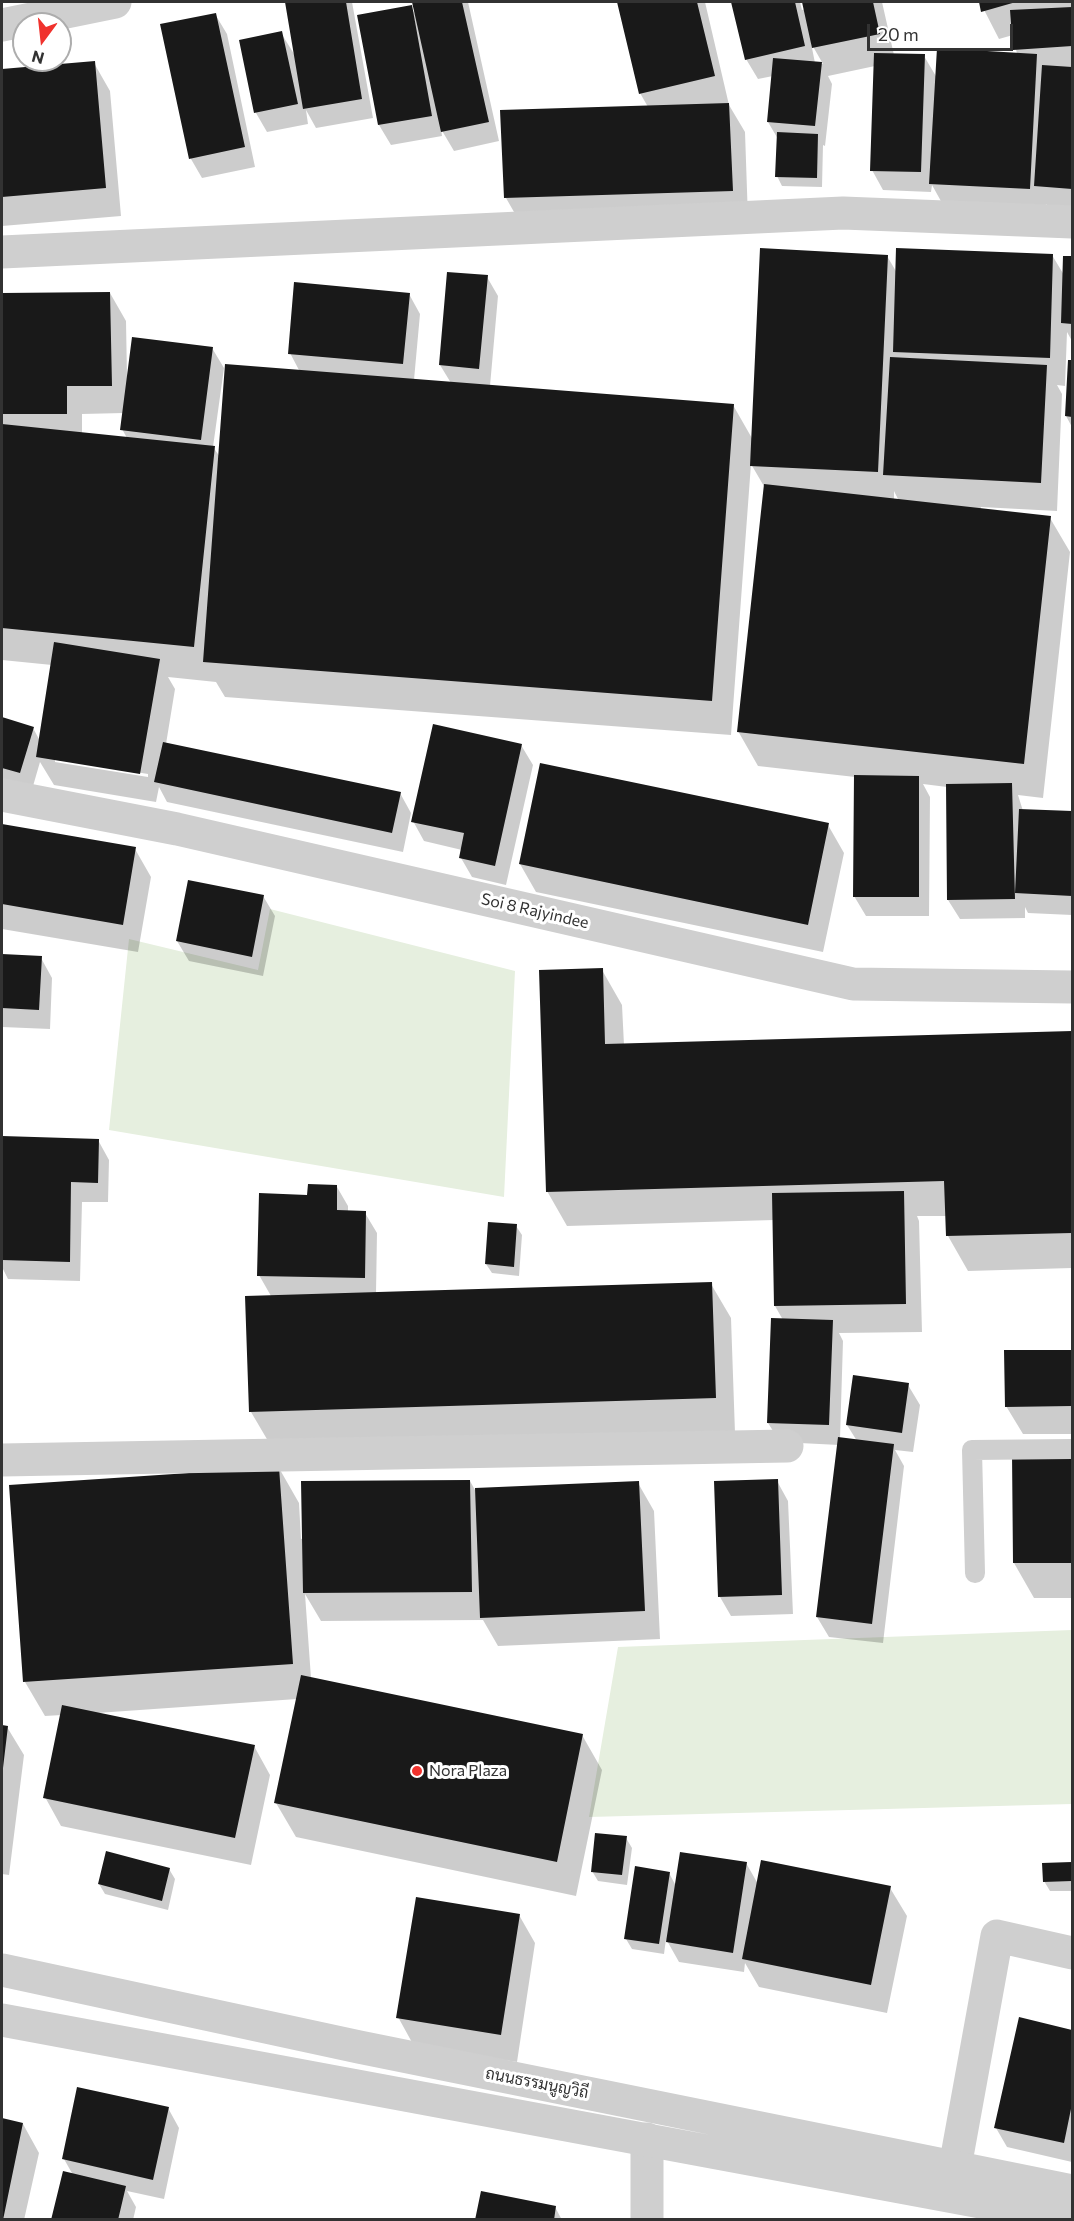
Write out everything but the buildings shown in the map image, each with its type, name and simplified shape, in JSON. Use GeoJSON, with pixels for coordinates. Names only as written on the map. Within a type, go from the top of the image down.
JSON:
{"type":"FeatureCollection","features":[{"type":"Feature","properties":{"kind":"street"},"geometry":{"type":"LineString","coordinates":[[2,25],[115,2]]}},
{"type":"Feature","properties":{"kind":"street"},"geometry":{"type":"LineString","coordinates":[[2,252],[843,213],[1072,222]]}},
{"type":"Feature","properties":{"kind":"street","name":"Soi 8 Rajyindee"},"geometry":{"type":"LineString","coordinates":[[2,795],[189,832],[853,984],[1072,987]]}},
{"type":"Feature","properties":{"kind":"street"},"geometry":{"type":"LineString","coordinates":[[2,1460],[787,1446]]}},
{"type":"Feature","properties":{"kind":"street"},"geometry":{"type":"LineString","coordinates":[[954,2167],[997,1936],[1072,1953]]}},
{"type":"Feature","properties":{"kind":"street","name":"ถนนธรรมนูญวิถี"},"geometry":{"type":"LineString","coordinates":[[2,1970],[359,2047],[1072,2191]]}},
{"type":"Feature","properties":{"kind":"street"},"geometry":{"type":"LineString","coordinates":[[2,2020],[1072,2219]]}},
{"type":"Feature","properties":{"kind":"street"},"geometry":{"type":"LineString","coordinates":[[647,2139],[647,2220]]}},
{"type":"Feature","properties":{"kind":"lane"},"geometry":{"type":"LineString","coordinates":[[975,1573],[972,1450],[1072,1449]]}},
{"type":"Feature","properties":{"kind":"green space"},"geometry":{"type":"Polygon","coordinates":[[[270,909],[515,971],[504,1197],[109,1130],[129,939],[258,970],[270,909]]]}},
{"type":"Feature","properties":{"kind":"green space"},"geometry":{"type":"Polygon","coordinates":[[[1072,1630],[1072,1804],[589,1817],[618,1647],[1072,1630]]]}},
{"type":"Feature","properties":{"kind":"place","name":"Nora Plaza"},"geometry":{"type":"Point","coordinates":[417,1771]}}]}
